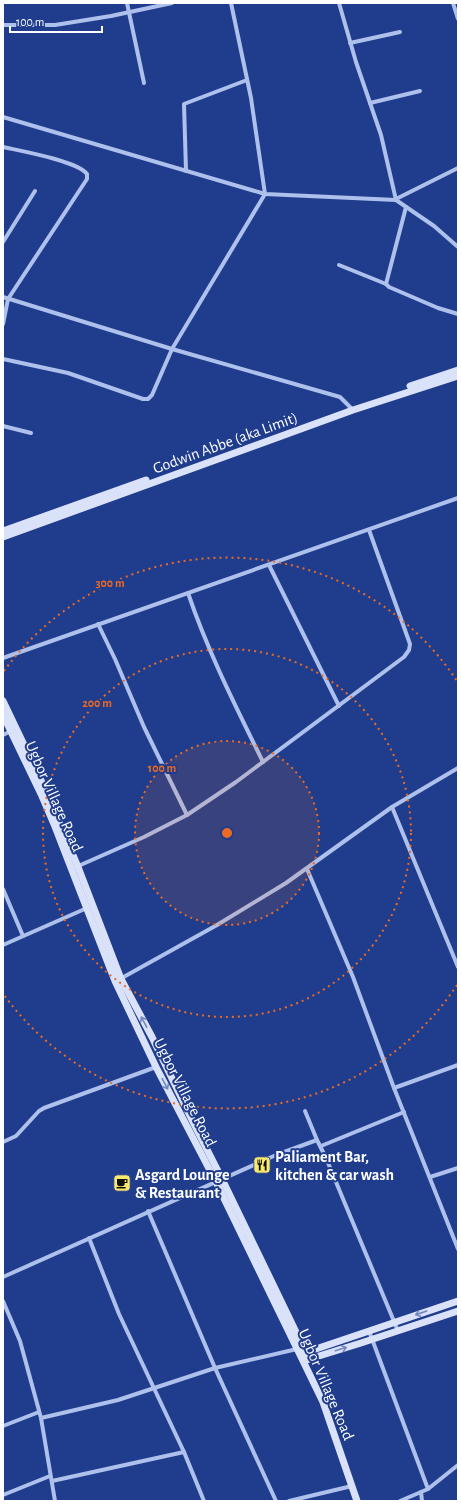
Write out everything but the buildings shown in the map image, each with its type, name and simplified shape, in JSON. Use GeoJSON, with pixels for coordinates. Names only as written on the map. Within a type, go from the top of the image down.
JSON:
{"type":"FeatureCollection","features":[{"type":"Feature","properties":{"kind":"street"},"geometry":{"type":"LineString","coordinates":[[127,3],[144,83]]}},
{"type":"Feature","properties":{"kind":"street"},"geometry":{"type":"LineString","coordinates":[[3,25],[55,25],[172,3]]}},
{"type":"Feature","properties":{"kind":"street"},"geometry":{"type":"LineString","coordinates":[[3,359],[68,373],[143,400],[148,399],[152,395],[172,349],[266,194],[251,98],[231,3]]}},
{"type":"Feature","properties":{"kind":"street"},"geometry":{"type":"LineString","coordinates":[[339,3],[356,62],[381,135],[396,200],[434,226],[458,247]]}},
{"type":"Feature","properties":{"kind":"street"},"geometry":{"type":"LineString","coordinates":[[453,3],[458,18]]}},
{"type":"Feature","properties":{"kind":"street"},"geometry":{"type":"LineString","coordinates":[[350,43],[400,32]]}},
{"type":"Feature","properties":{"kind":"street"},"geometry":{"type":"LineString","coordinates":[[186,171],[184,104],[247,80]]}},
{"type":"Feature","properties":{"kind":"street"},"geometry":{"type":"LineString","coordinates":[[370,103],[420,91]]}},
{"type":"Feature","properties":{"kind":"street"},"geometry":{"type":"LineString","coordinates":[[3,117],[266,194],[396,200],[458,168]]}},
{"type":"Feature","properties":{"kind":"street"},"geometry":{"type":"LineString","coordinates":[[3,147],[43,156],[77,166],[87,174],[87,179],[8,299],[3,324]]}},
{"type":"Feature","properties":{"kind":"street"},"geometry":{"type":"LineString","coordinates":[[3,242],[35,191]]}},
{"type":"Feature","properties":{"kind":"street"},"geometry":{"type":"LineString","coordinates":[[386,284],[406,207]]}},
{"type":"Feature","properties":{"kind":"street"},"geometry":{"type":"LineString","coordinates":[[338,265],[386,284],[388,287],[438,308],[458,314]]}},
{"type":"Feature","properties":{"kind":"street"},"geometry":{"type":"LineString","coordinates":[[3,297],[172,349],[340,397],[352,408]]}},
{"type":"Feature","properties":{"kind":"street","name":"Godwin Abbe (aka Limit)"},"geometry":{"type":"LineString","coordinates":[[3,531],[458,370]]}},
{"type":"Feature","properties":{"kind":"street","name":"Godwin Abbe (aka Limit)"},"geometry":{"type":"LineString","coordinates":[[3,537],[352,408],[458,376]]}},
{"type":"Feature","properties":{"kind":"street"},"geometry":{"type":"LineString","coordinates":[[3,426],[31,433]]}},
{"type":"Feature","properties":{"kind":"street"},"geometry":{"type":"LineString","coordinates":[[3,658],[458,498]]}},
{"type":"Feature","properties":{"kind":"street"},"geometry":{"type":"LineString","coordinates":[[75,868],[144,837],[187,815],[263,762],[404,657],[409,650],[410,644],[369,530]]}},
{"type":"Feature","properties":{"kind":"street"},"geometry":{"type":"LineString","coordinates":[[270,565],[339,706]]}},
{"type":"Feature","properties":{"kind":"street"},"geometry":{"type":"LineString","coordinates":[[188,593],[197,619],[226,686],[263,762]]}},
{"type":"Feature","properties":{"kind":"street"},"geometry":{"type":"LineString","coordinates":[[98,624],[112,652],[144,727],[187,815]]}},
{"type":"Feature","properties":{"kind":"street","name":"Ugbor Village Road"},"geometry":{"type":"LineString","coordinates":[[3,701],[47,793],[118,980],[152,1037],[303,1354],[323,1402],[357,1501]]}},
{"type":"Feature","properties":{"kind":"street","name":"Ugbor Village Road"},"geometry":{"type":"LineString","coordinates":[[3,716],[75,868],[87,908],[156,1067],[219,1180]]}},
{"type":"Feature","properties":{"kind":"street"},"geometry":{"type":"LineString","coordinates":[[3,735],[11,732]]}},
{"type":"Feature","properties":{"kind":"street"},"geometry":{"type":"LineString","coordinates":[[118,980],[218,925],[307,869],[392,807],[458,768]]}},
{"type":"Feature","properties":{"kind":"street"},"geometry":{"type":"LineString","coordinates":[[392,807],[458,968]]}},
{"type":"Feature","properties":{"kind":"street"},"geometry":{"type":"LineString","coordinates":[[307,869],[353,977],[394,1088],[458,1249]]}},
{"type":"Feature","properties":{"kind":"street"},"geometry":{"type":"LineString","coordinates":[[3,888],[23,936]]}},
{"type":"Feature","properties":{"kind":"street"},"geometry":{"type":"LineString","coordinates":[[3,945],[87,908]]}},
{"type":"Feature","properties":{"kind":"street"},"geometry":{"type":"LineString","coordinates":[[394,1088],[458,1065]]}},
{"type":"Feature","properties":{"kind":"street"},"geometry":{"type":"LineString","coordinates":[[3,1142],[16,1136],[39,1111],[44,1108],[156,1067]]}},
{"type":"Feature","properties":{"kind":"street"},"geometry":{"type":"LineString","coordinates":[[305,1111],[398,1331]]}},
{"type":"Feature","properties":{"kind":"street"},"geometry":{"type":"LineString","coordinates":[[320,1146],[404,1112]]}},
{"type":"Feature","properties":{"kind":"street"},"geometry":{"type":"LineString","coordinates":[[3,1277],[276,1155],[317,1140]]}},
{"type":"Feature","properties":{"kind":"street"},"geometry":{"type":"LineString","coordinates":[[430,1177],[458,1168]]}},
{"type":"Feature","properties":{"kind":"street"},"geometry":{"type":"LineString","coordinates":[[148,1211],[276,1501]]}},
{"type":"Feature","properties":{"kind":"street"},"geometry":{"type":"LineString","coordinates":[[89,1238],[119,1314],[184,1452],[204,1501]]}},
{"type":"Feature","properties":{"kind":"street"},"geometry":{"type":"LineString","coordinates":[[3,1301],[20,1341],[41,1418],[55,1501]]}},
{"type":"Feature","properties":{"kind":"street"},"geometry":{"type":"LineString","coordinates":[[303,1354],[458,1301]]}},
{"type":"Feature","properties":{"kind":"street"},"geometry":{"type":"LineString","coordinates":[[41,1418],[118,1400],[216,1368],[303,1354],[372,1339],[458,1311]]}},
{"type":"Feature","properties":{"kind":"street"},"geometry":{"type":"LineString","coordinates":[[369,1331],[428,1489]]}},
{"type":"Feature","properties":{"kind":"street"},"geometry":{"type":"LineString","coordinates":[[3,1426],[39,1412]]}},
{"type":"Feature","properties":{"kind":"street"},"geometry":{"type":"LineString","coordinates":[[52,1481],[184,1452]]}},
{"type":"Feature","properties":{"kind":"street"},"geometry":{"type":"LineString","coordinates":[[400,1501],[428,1489],[458,1465]]}},
{"type":"Feature","properties":{"kind":"street"},"geometry":{"type":"LineString","coordinates":[[3,1495],[50,1476]]}},
{"type":"Feature","properties":{"kind":"street"},"geometry":{"type":"LineString","coordinates":[[289,1501],[352,1486]]}},
{"type":"Feature","properties":{"kind":"street"},"geometry":{"type":"LineString","coordinates":[[421,1492],[422,1501]]}},
{"type":"Feature","properties":{"kind":"place","name":"Paliament Bar, kitchen & car wash"},"geometry":{"type":"Point","coordinates":[262,1165]}},
{"type":"Feature","properties":{"kind":"place","name":"Asgard Lounge & Restaurant"},"geometry":{"type":"Point","coordinates":[122,1183]}}]}
